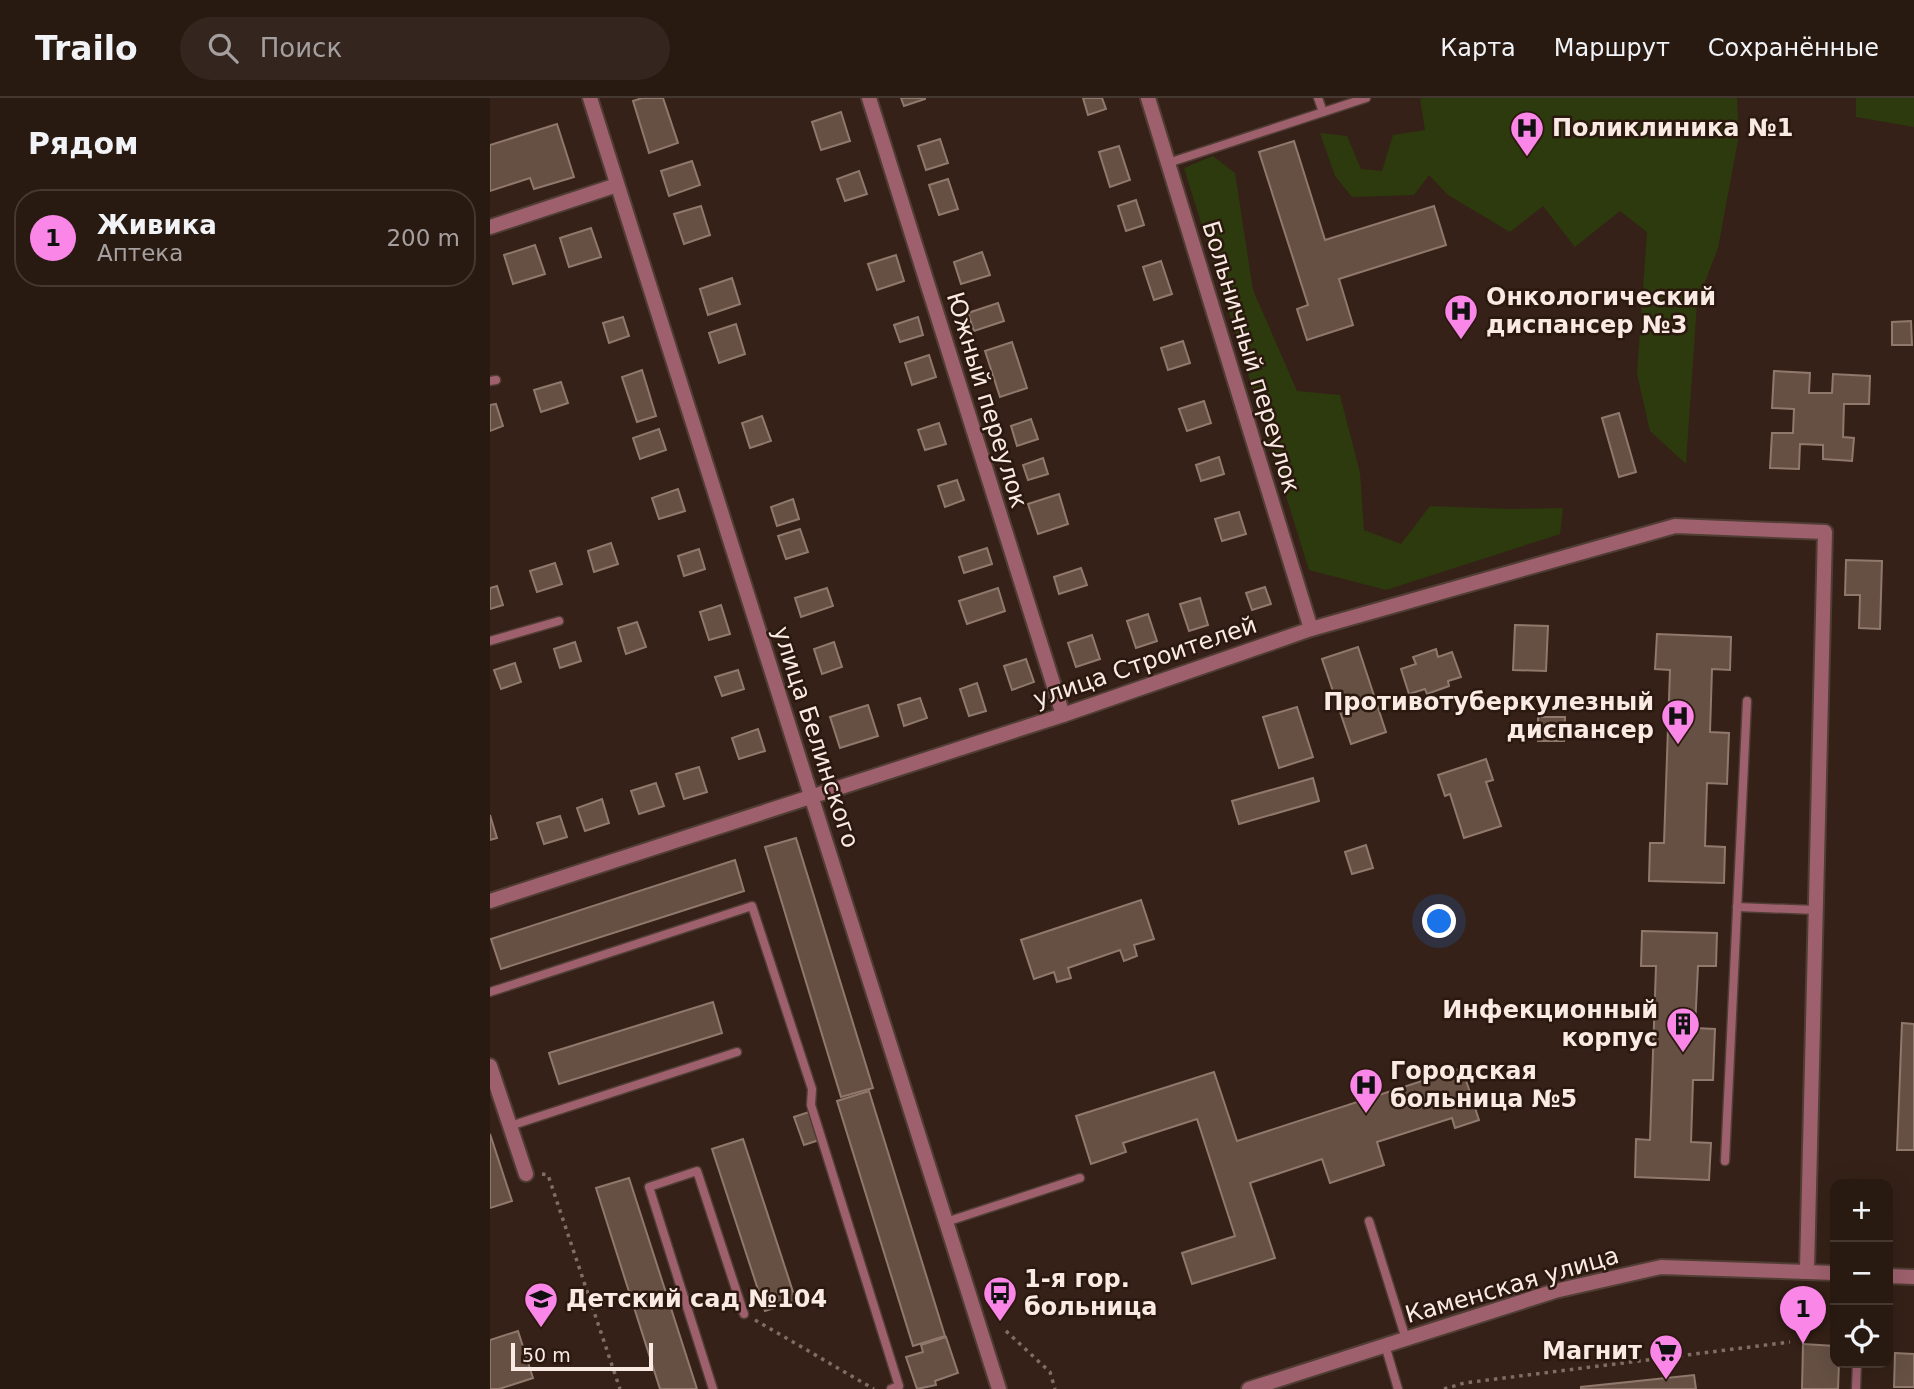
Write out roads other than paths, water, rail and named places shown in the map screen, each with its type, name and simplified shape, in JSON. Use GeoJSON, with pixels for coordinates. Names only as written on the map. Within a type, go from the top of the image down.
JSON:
{"type":"FeatureCollection","features":[{"type":"Feature","properties":{"kind":"street","name":"улица Белинского"},"geometry":{"type":"LineString","coordinates":[[590,98],[999,1389]]}},
{"type":"Feature","properties":{"kind":"street","name":"Южный переулок"},"geometry":{"type":"LineString","coordinates":[[869,98],[1063,715]]}},
{"type":"Feature","properties":{"kind":"street","name":"Больничный переулок"},"geometry":{"type":"LineString","coordinates":[[1148,98],[1311,629]]}},
{"type":"Feature","properties":{"kind":"street"},"geometry":{"type":"LineString","coordinates":[[490,227],[617,185]]}},
{"type":"Feature","properties":{"kind":"street","name":"улица Строителей"},"geometry":{"type":"LineString","coordinates":[[490,901],[1063,715],[1311,629],[1675,526],[1825,532],[1816,910]]}},
{"type":"Feature","properties":{"kind":"street"},"geometry":{"type":"LineString","coordinates":[[1807,1270],[1816,910]]}},
{"type":"Feature","properties":{"kind":"street"},"geometry":{"type":"LineString","coordinates":[[490,1066],[526,1174]]}},
{"type":"Feature","properties":{"kind":"street","name":"Каменская улица"},"geometry":{"type":"LineString","coordinates":[[1250,1389],[1555,1291],[1661,1268],[1830,1272]]}},
{"type":"Feature","properties":{"kind":"street"},"geometry":{"type":"LineString","coordinates":[[1893,1276],[1914,1277]]}},
{"type":"Feature","properties":{"kind":"lane"},"geometry":{"type":"LineString","coordinates":[[1318,98],[1322,112]]}},
{"type":"Feature","properties":{"kind":"lane"},"geometry":{"type":"LineString","coordinates":[[1168,163],[1366,98]]}},
{"type":"Feature","properties":{"kind":"lane"},"geometry":{"type":"LineString","coordinates":[[490,641],[559,621]]}},
{"type":"Feature","properties":{"kind":"lane"},"geometry":{"type":"LineString","coordinates":[[1725,1161],[1746,701]]}},
{"type":"Feature","properties":{"kind":"lane"},"geometry":{"type":"LineString","coordinates":[[490,992],[752,906],[812,1088],[811,1105],[899,1386],[891,1389]]}},
{"type":"Feature","properties":{"kind":"lane"},"geometry":{"type":"LineString","coordinates":[[1737,907],[1816,910]]}},
{"type":"Feature","properties":{"kind":"lane"},"geometry":{"type":"LineString","coordinates":[[510,1126],[737,1052]]}},
{"type":"Feature","properties":{"kind":"lane"},"geometry":{"type":"LineString","coordinates":[[713,1389],[649,1187],[697,1171],[744,1314]]}},
{"type":"Feature","properties":{"kind":"lane"},"geometry":{"type":"LineString","coordinates":[[946,1222],[1080,1178]]}},
{"type":"Feature","properties":{"kind":"lane"},"geometry":{"type":"LineString","coordinates":[[1369,1221],[1406,1339]]}},
{"type":"Feature","properties":{"kind":"lane"},"geometry":{"type":"LineString","coordinates":[[1385,1345],[1398,1389]]}},
{"type":"Feature","properties":{"kind":"lane"},"geometry":{"type":"LineString","coordinates":[[1856,1389],[1857,1368]]}},
{"type":"Feature","properties":{"kind":"place","name":"Поликлиника №1"},"geometry":{"type":"Point","coordinates":[1527,158]}},
{"type":"Feature","properties":{"kind":"place","name":"Онкологический диспансер №3"},"geometry":{"type":"Point","coordinates":[1461,341]}},
{"type":"Feature","properties":{"kind":"place","name":"Противотуберкулезный диспансер"},"geometry":{"type":"Point","coordinates":[1678,746]}},
{"type":"Feature","properties":{"kind":"place","name":"Инфекционный корпус"},"geometry":{"type":"Point","coordinates":[1683,1054]}},
{"type":"Feature","properties":{"kind":"place","name":"Городская больница №5"},"geometry":{"type":"Point","coordinates":[1366,1115]}},
{"type":"Feature","properties":{"kind":"place","name":"1-я гор. больница"},"geometry":{"type":"Point","coordinates":[1000,1323]}},
{"type":"Feature","properties":{"kind":"place","name":"Детский сад №104"},"geometry":{"type":"Point","coordinates":[541,1329]}},
{"type":"Feature","properties":{"kind":"place","name":"Живика"},"geometry":{"type":"Point","coordinates":[1803,1344]}},
{"type":"Feature","properties":{"kind":"place","name":"Магнит"},"geometry":{"type":"Point","coordinates":[1666,1381]}}]}
